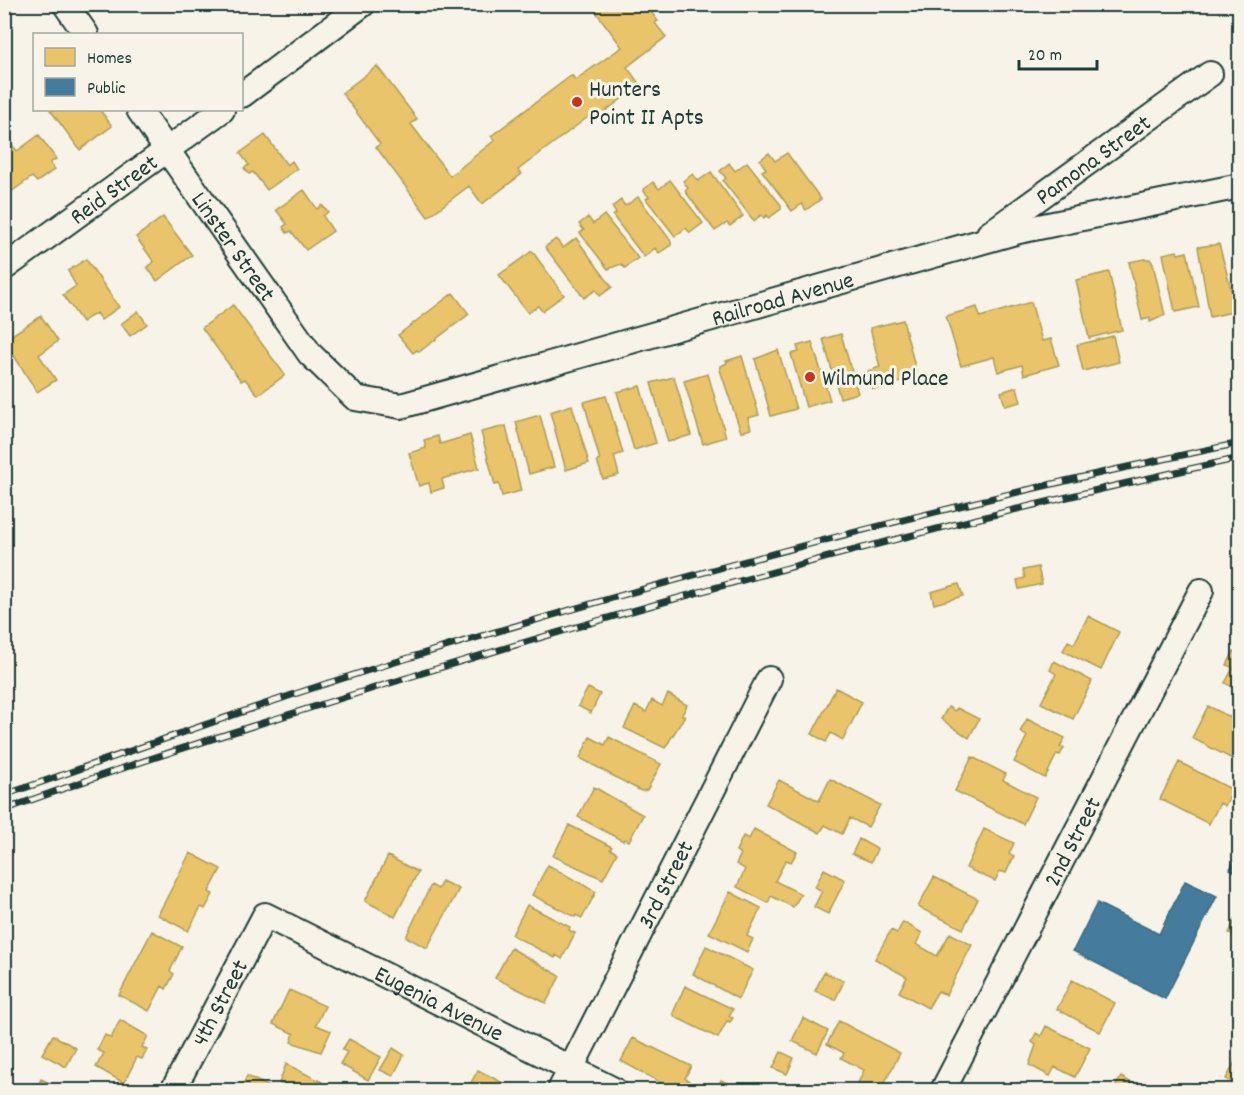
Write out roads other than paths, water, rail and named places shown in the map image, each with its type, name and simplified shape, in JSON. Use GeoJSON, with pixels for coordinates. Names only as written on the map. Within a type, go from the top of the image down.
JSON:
{"type":"FeatureCollection","features":[{"type":"Feature","properties":{"kind":"street"},"geometry":{"type":"LineString","coordinates":[[65,4],[85,33]]}},
{"type":"Feature","properties":{"kind":"street"},"geometry":{"type":"LineString","coordinates":[[243,94],[363,4]]}},
{"type":"Feature","properties":{"kind":"street","name":"Pamona Street"},"geometry":{"type":"LineString","coordinates":[[975,244],[1210,74]]}},
{"type":"Feature","properties":{"kind":"street","name":"Linster Street"},"geometry":{"type":"LineString","coordinates":[[140,111],[310,354],[334,378]]}},
{"type":"Feature","properties":{"kind":"street","name":"Reid Street"},"geometry":{"type":"LineString","coordinates":[[4,268],[221,111]]}},
{"type":"Feature","properties":{"kind":"street","name":"Railroad Avenue"},"geometry":{"type":"LineString","coordinates":[[334,378],[355,398],[401,406],[1019,231],[1239,186]]}},
{"type":"Feature","properties":{"kind":"street","name":"2nd Street"},"geometry":{"type":"LineString","coordinates":[[943,1090],[1201,591]]}},
{"type":"Feature","properties":{"kind":"street","name":"3rd Street"},"geometry":{"type":"LineString","coordinates":[[560,1090],[770,679]]}},
{"type":"Feature","properties":{"kind":"street","name":"Eugenia Avenue"},"geometry":{"type":"LineString","coordinates":[[265,915],[614,1090]]}},
{"type":"Feature","properties":{"kind":"street","name":"4th Street"},"geometry":{"type":"LineString","coordinates":[[173,1090],[265,915]]}},
{"type":"Feature","properties":{"kind":"railway"},"geometry":{"type":"LineString","coordinates":[[4,795],[352,675],[609,599],[923,515],[1240,443]]}},
{"type":"Feature","properties":{"kind":"railway"},"geometry":{"type":"LineString","coordinates":[[4,810],[261,723],[518,644],[928,531],[1240,458]]}},
{"type":"Feature","properties":{"kind":"place","name":"Hunters Point II Apts"},"geometry":{"type":"Point","coordinates":[577,102]}},
{"type":"Feature","properties":{"kind":"place","name":"Wilmund Place"},"geometry":{"type":"Point","coordinates":[810,377]}}]}
